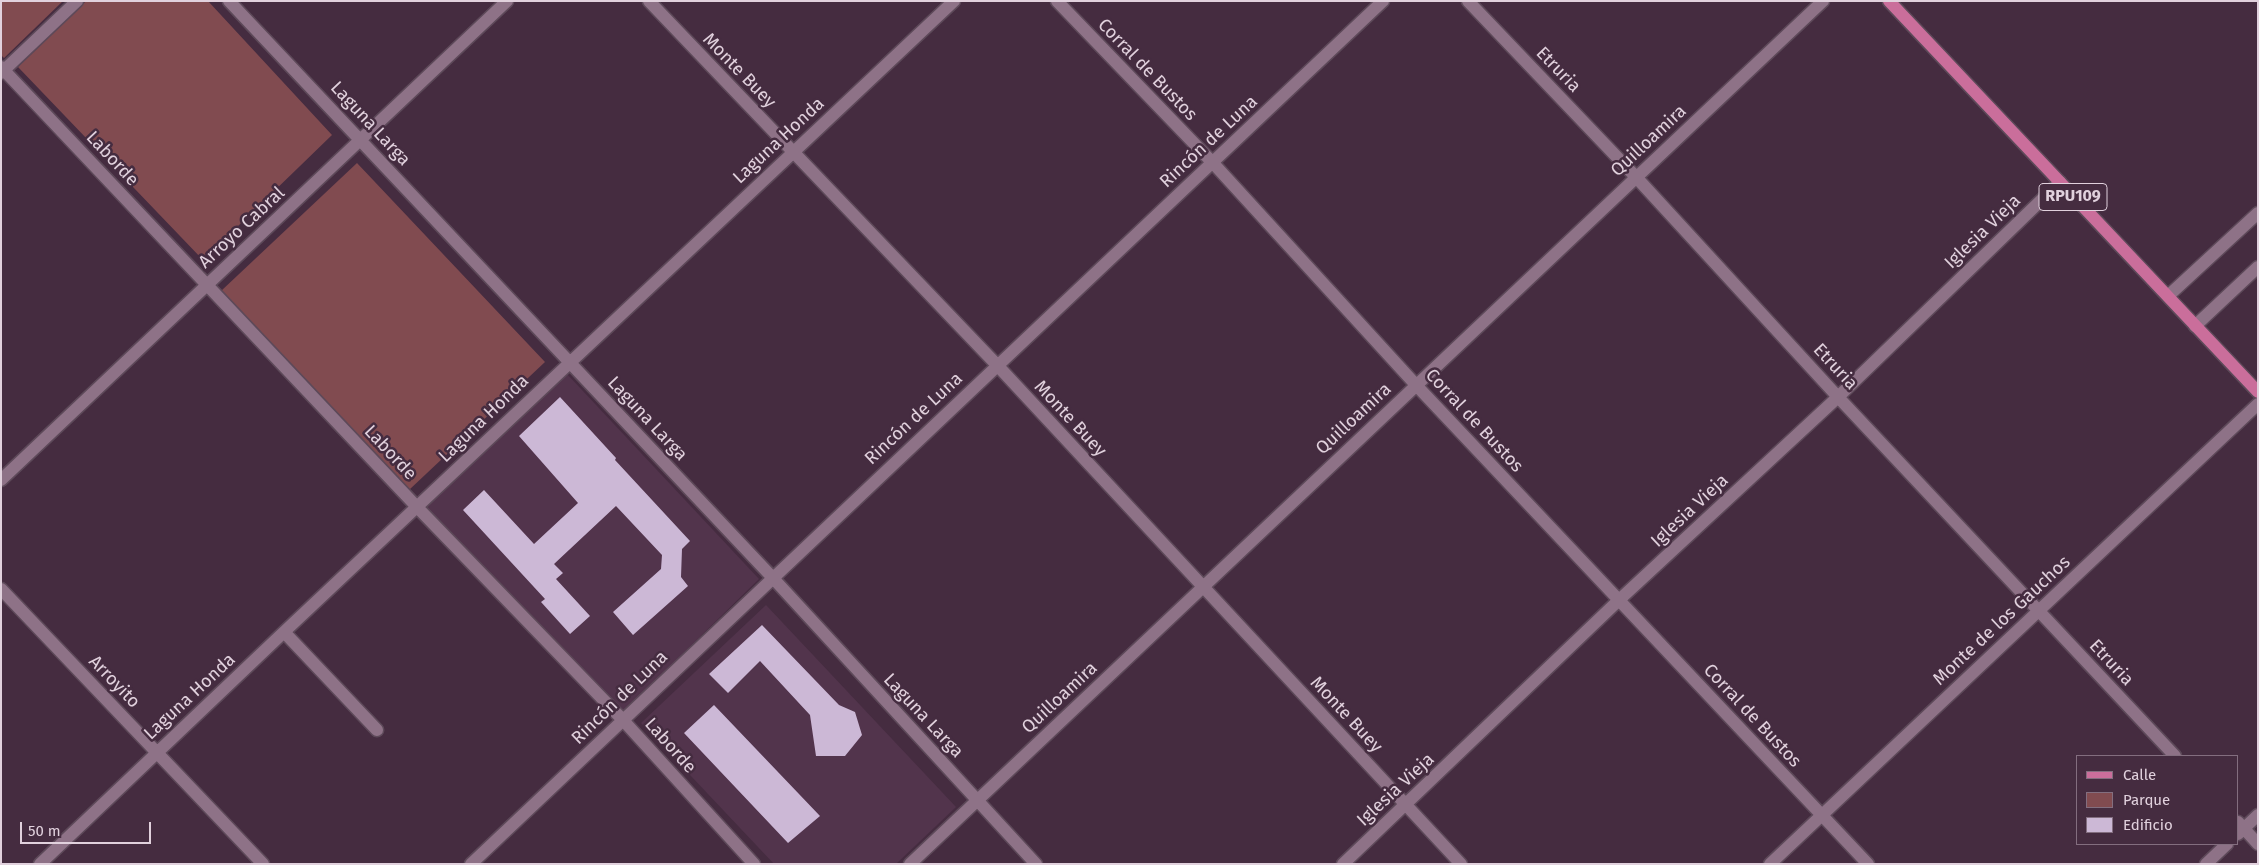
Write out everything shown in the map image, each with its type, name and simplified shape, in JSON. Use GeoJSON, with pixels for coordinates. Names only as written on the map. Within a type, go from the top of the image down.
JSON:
{"type":"FeatureCollection","features":[{"type":"Feature","properties":{"kind":"main road","name":"RPU109"},"geometry":{"type":"LineString","coordinates":[[1889,1],[2258,392]]}},
{"type":"Feature","properties":{"kind":"street"},"geometry":{"type":"LineString","coordinates":[[2,70],[77,1]]}},
{"type":"Feature","properties":{"kind":"street","name":"Laguna Larga"},"geometry":{"type":"LineString","coordinates":[[229,1],[772,577],[1036,864]]}},
{"type":"Feature","properties":{"kind":"street","name":"Arroyo Cabral"},"geometry":{"type":"LineString","coordinates":[[1,480],[507,1]]}},
{"type":"Feature","properties":{"kind":"street","name":"Monte Buey"},"geometry":{"type":"LineString","coordinates":[[650,1],[997,365],[1461,864]]}},
{"type":"Feature","properties":{"kind":"street","name":"Laguna Honda"},"geometry":{"type":"LineString","coordinates":[[40,864],[954,1]]}},
{"type":"Feature","properties":{"kind":"street","name":"Corral de Bustos"},"geometry":{"type":"LineString","coordinates":[[1057,1],[1213,163],[1416,385],[1868,864]]}},
{"type":"Feature","properties":{"kind":"street","name":"Rincón de Luna"},"geometry":{"type":"LineString","coordinates":[[471,864],[1382,1]]}},
{"type":"Feature","properties":{"kind":"street","name":"Etruria"},"geometry":{"type":"LineString","coordinates":[[1468,1],[1636,177],[2174,755]]}},
{"type":"Feature","properties":{"kind":"street","name":"Quilloamira"},"geometry":{"type":"LineString","coordinates":[[910,864],[1823,1]]}},
{"type":"Feature","properties":{"kind":"street","name":"Laborde"},"geometry":{"type":"LineString","coordinates":[[2,70],[622,719],[754,864]]}},
{"type":"Feature","properties":{"kind":"street","name":"Iglesia Vieja"},"geometry":{"type":"LineString","coordinates":[[1343,864],[1620,600],[1838,396],[2060,182]]}},
{"type":"Feature","properties":{"kind":"street"},"geometry":{"type":"LineString","coordinates":[[2168,296],[2258,213]]}},
{"type":"Feature","properties":{"kind":"street"},"geometry":{"type":"LineString","coordinates":[[2195,326],[2258,266]]}},
{"type":"Feature","properties":{"kind":"street","name":"Monte de los Gauchos"},"geometry":{"type":"LineString","coordinates":[[1770,864],[2258,404]]}},
{"type":"Feature","properties":{"kind":"street","name":"Arroyito"},"geometry":{"type":"LineString","coordinates":[[1,589],[263,864]]}},
{"type":"Feature","properties":{"kind":"street"},"geometry":{"type":"LineString","coordinates":[[284,632],[377,730]]}},
{"type":"Feature","properties":{"kind":"street"},"geometry":{"type":"LineString","coordinates":[[2258,815],[2240,828],[2258,844]]}},
{"type":"Feature","properties":{"kind":"street"},"geometry":{"type":"LineString","coordinates":[[2206,864],[2226,845]]}},
{"type":"Feature","properties":{"kind":"shaded area"},"geometry":{"type":"Polygon","coordinates":[[[567,374],[759,579],[623,712],[417,507],[567,374]]]}},
{"type":"Feature","properties":{"kind":"shaded area"},"geometry":{"type":"Polygon","coordinates":[[[766,605],[956,807],[896,864],[774,864],[641,723],[766,605]]]}},
{"type":"Feature","properties":{"kind":"green space"},"geometry":{"type":"Polygon","coordinates":[[[1,1],[63,1],[4,58],[1,55],[1,1]]]}},
{"type":"Feature","properties":{"kind":"green space"},"geometry":{"type":"Polygon","coordinates":[[[86,1],[208,1],[332,135],[203,260],[18,67],[86,1]]]}},
{"type":"Feature","properties":{"kind":"green space"},"geometry":{"type":"Polygon","coordinates":[[[357,163],[545,362],[409,490],[221,291],[357,163]]]}},
{"type":"Feature","properties":{"kind":"building"},"geometry":{"type":"Polygon","coordinates":[[[560,397],[690,541],[682,549],[681,577],[688,586],[633,635],[613,612],[661,569],[662,555],[616,506],[554,564],[563,573],[556,579],[590,616],[570,634],[541,602],[545,599],[463,510],[484,490],[534,544],[578,503],[519,436],[560,397]]]}},
{"type":"Feature","properties":{"kind":"building"},"geometry":{"type":"Polygon","coordinates":[[[762,625],[839,705],[855,712],[862,735],[845,756],[816,756],[810,715],[760,661],[728,693],[709,674],[762,625]]]}},
{"type":"Feature","properties":{"kind":"building"},"geometry":{"type":"Polygon","coordinates":[[[714,705],[820,816],[788,843],[684,733],[714,705]]]}}]}
